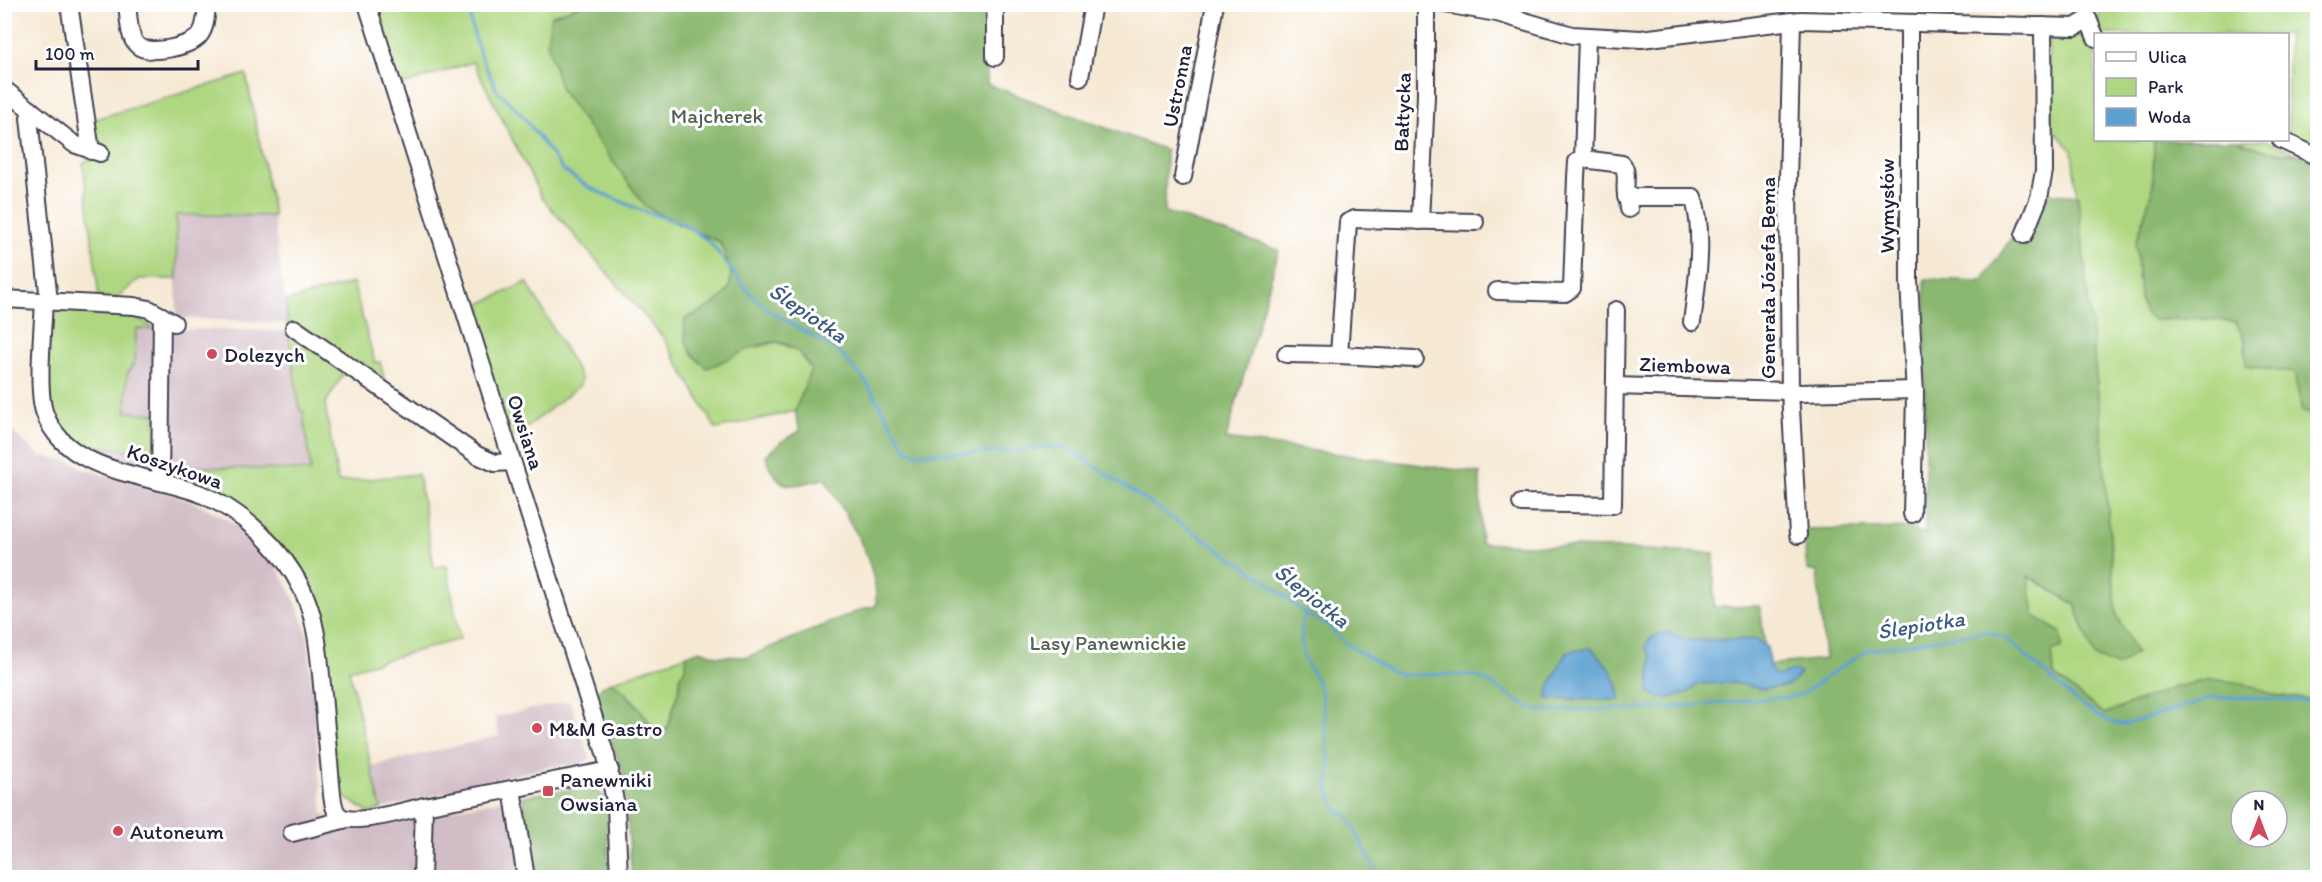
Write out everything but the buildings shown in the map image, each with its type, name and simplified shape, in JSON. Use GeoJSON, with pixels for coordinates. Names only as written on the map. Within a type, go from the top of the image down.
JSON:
{"type":"FeatureCollection","features":[{"type":"Feature","properties":{"kind":"street"},"geometry":{"type":"LineString","coordinates":[[4,89],[74,144],[96,152],[69,4]]}},
{"type":"Feature","properties":{"kind":"street"},"geometry":{"type":"LineString","coordinates":[[127,4],[132,38],[137,46],[145,50],[156,51],[189,43],[199,37],[205,22],[207,4]]}},
{"type":"Feature","properties":{"kind":"street","name":"Owsiana"},"geometry":{"type":"LineString","coordinates":[[367,4],[610,770],[616,806],[619,878]]}},
{"type":"Feature","properties":{"kind":"street"},"geometry":{"type":"LineString","coordinates":[[994,4],[994,57]]}},
{"type":"Feature","properties":{"kind":"street"},"geometry":{"type":"LineString","coordinates":[[1080,77],[1093,4]]}},
{"type":"Feature","properties":{"kind":"street","name":"Ustronna"},"geometry":{"type":"LineString","coordinates":[[1183,177],[1215,4]]}},
{"type":"Feature","properties":{"kind":"street","name":"Bałtycka"},"geometry":{"type":"LineString","coordinates":[[1420,221],[1426,96],[1426,4]]}},
{"type":"Feature","properties":{"kind":"street"},"geometry":{"type":"LineString","coordinates":[[1446,4],[1497,9],[1541,28],[1587,37],[1658,38],[1798,15],[1909,23],[2075,27],[2090,12]]}},
{"type":"Feature","properties":{"kind":"street"},"geometry":{"type":"LineString","coordinates":[[2090,12],[2095,33]]}},
{"type":"Feature","properties":{"kind":"street","name":"Generała Józefa Bema"},"geometry":{"type":"LineString","coordinates":[[1798,15],[1788,182],[1790,390],[1798,535]]}},
{"type":"Feature","properties":{"kind":"street","name":"Wymysłów"},"geometry":{"type":"LineString","coordinates":[[1909,23],[1909,281],[1915,390],[1912,514]]}},
{"type":"Feature","properties":{"kind":"street"},"geometry":{"type":"LineString","coordinates":[[2024,235],[2039,198],[2044,171],[2043,26]]}},
{"type":"Feature","properties":{"kind":"street"},"geometry":{"type":"LineString","coordinates":[[1583,159],[1587,37]]}},
{"type":"Feature","properties":{"kind":"street","name":"Koszykowa"},"geometry":{"type":"LineString","coordinates":[[31,110],[29,118],[47,301],[41,395],[45,415],[64,443],[90,461],[199,493],[241,516],[285,562],[301,587],[313,615],[318,644],[332,795],[334,807],[343,818]]}},
{"type":"Feature","properties":{"kind":"street"},"geometry":{"type":"LineString","coordinates":[[2283,141],[2318,158]]}},
{"type":"Feature","properties":{"kind":"street"},"geometry":{"type":"LineString","coordinates":[[1626,149],[1628,203],[1694,197],[1699,212],[1697,279],[1692,322]]}},
{"type":"Feature","properties":{"kind":"street"},"geometry":{"type":"LineString","coordinates":[[1497,291],[1565,293],[1572,288],[1577,162],[1583,159],[1622,164],[1626,169]]}},
{"type":"Feature","properties":{"kind":"street"},"geometry":{"type":"LineString","coordinates":[[1339,355],[1348,222],[1354,219],[1475,222]]}},
{"type":"Feature","properties":{"kind":"street"},"geometry":{"type":"LineString","coordinates":[[4,299],[134,306],[149,309],[168,319],[160,482]]}},
{"type":"Feature","properties":{"kind":"street","name":"Ziembowa"},"geometry":{"type":"LineString","coordinates":[[1521,502],[1613,505],[1616,310]]}},
{"type":"Feature","properties":{"kind":"street"},"geometry":{"type":"LineString","coordinates":[[294,328],[477,455],[495,463],[512,462]]}},
{"type":"Feature","properties":{"kind":"street"},"geometry":{"type":"LineString","coordinates":[[1286,354],[1415,359]]}},
{"type":"Feature","properties":{"kind":"street","name":"Ziembowa"},"geometry":{"type":"LineString","coordinates":[[1616,386],[1790,390]]}},
{"type":"Feature","properties":{"kind":"street"},"geometry":{"type":"LineString","coordinates":[[1790,390],[1800,393],[1915,390]]}},
{"type":"Feature","properties":{"kind":"street"},"geometry":{"type":"LineString","coordinates":[[292,833],[343,818],[359,819],[610,770]]}},
{"type":"Feature","properties":{"kind":"street"},"geometry":{"type":"LineString","coordinates":[[512,789],[526,878]]}},
{"type":"Feature","properties":{"kind":"street"},"geometry":{"type":"LineString","coordinates":[[422,878],[424,806]]}},
{"type":"Feature","properties":{"kind":"shaded area"},"geometry":{"type":"Polygon","coordinates":[[[246,74],[272,207],[288,323],[177,318],[176,279],[139,279],[116,299],[83,163],[94,157],[92,120],[246,74]]]}},
{"type":"Feature","properties":{"kind":"shaded area"},"geometry":{"type":"Polygon","coordinates":[[[54,316],[121,328],[288,331],[300,410],[303,410],[311,471],[178,466],[177,476],[82,450],[63,430],[49,330],[53,327],[54,316]]]}},
{"type":"Feature","properties":{"kind":"shaded area"},"geometry":{"type":"Polygon","coordinates":[[[4,424],[40,456],[74,462],[81,468],[168,493],[196,503],[227,519],[258,544],[275,564],[292,594],[303,620],[308,640],[323,814],[350,828],[523,796],[533,877],[5,877],[4,424]]]}},
{"type":"Feature","properties":{"kind":"shaded area"},"geometry":{"type":"Polygon","coordinates":[[[570,701],[590,759],[580,765],[550,766],[381,809],[371,766],[499,736],[495,717],[570,701]]]}},
{"type":"Feature","properties":{"kind":"green space"},"geometry":{"type":"Polygon","coordinates":[[[373,5],[581,5],[553,15],[676,223],[720,242],[729,264],[731,278],[726,293],[714,304],[685,319],[759,347],[776,342],[799,351],[811,370],[795,411],[716,429],[663,337],[542,198],[473,62],[399,86],[373,5]]]}},
{"type":"Feature","properties":{"kind":"green space","name":"Lasy Panewnickie"},"geometry":{"type":"Polygon","coordinates":[[[581,5],[986,5],[987,84],[1166,150],[1165,212],[1279,250],[1226,439],[1480,473],[1481,543],[1714,553],[1714,607],[1760,606],[1767,665],[1825,659],[1817,572],[1807,570],[1803,530],[1915,528],[1915,533],[1925,533],[1925,279],[1982,281],[2012,237],[2027,247],[2045,193],[2078,196],[2101,425],[2116,613],[2136,653],[2117,667],[2094,656],[2075,604],[2028,576],[2034,616],[2061,633],[2062,647],[2052,652],[2054,675],[2104,714],[2179,686],[2211,679],[2241,683],[2273,695],[2317,700],[2317,877],[632,877],[624,776],[595,695],[602,686],[611,682],[625,693],[657,735],[667,729],[681,675],[686,666],[687,655],[700,650],[717,656],[747,657],[863,609],[876,606],[876,589],[860,540],[825,479],[798,485],[785,484],[774,474],[767,459],[766,455],[782,441],[800,431],[795,411],[811,370],[808,365],[792,347],[775,342],[750,349],[707,368],[691,353],[686,341],[685,319],[714,304],[726,293],[729,286],[730,270],[720,242],[676,223],[645,206],[561,90],[547,42],[551,16],[581,5]]]}},
{"type":"Feature","properties":{"kind":"green space"},"geometry":{"type":"Polygon","coordinates":[[[2098,5],[2317,5],[2317,152],[2289,138],[2289,33],[2099,33],[2098,5]]]}},
{"type":"Feature","properties":{"kind":"green space"},"geometry":{"type":"Polygon","coordinates":[[[2048,34],[2087,34],[2094,46],[2094,141],[2154,141],[2153,187],[2136,244],[2153,320],[2197,318],[2236,322],[2245,340],[2246,366],[2295,373],[2302,411],[2315,417],[2317,413],[2317,700],[2273,695],[2241,683],[2179,686],[2104,714],[2054,675],[2052,652],[2034,616],[2027,576],[2075,604],[2094,656],[2135,653],[2116,613],[2101,425],[2072,150],[2050,125],[2048,34]]]}},
{"type":"Feature","properties":{"kind":"green space"},"geometry":{"type":"Polygon","coordinates":[[[246,74],[274,216],[176,215],[177,279],[139,279],[116,299],[99,298],[83,163],[94,157],[92,120],[246,74]]]}},
{"type":"Feature","properties":{"kind":"green space"},"geometry":{"type":"Polygon","coordinates":[[[2154,141],[2239,141],[2264,150],[2302,156],[2317,164],[2318,413],[2315,417],[2302,411],[2294,373],[2246,366],[2245,340],[2236,322],[2197,318],[2153,320],[2145,314],[2140,298],[2136,244],[2153,187],[2154,141]]]}},
{"type":"Feature","properties":{"kind":"green space"},"geometry":{"type":"Polygon","coordinates":[[[2239,141],[2268,141],[2302,156],[2264,150],[2239,141]]]}},
{"type":"Feature","properties":{"kind":"green space"},"geometry":{"type":"Polygon","coordinates":[[[527,282],[581,378],[580,385],[515,437],[510,436],[469,309],[527,282]]]}},
{"type":"Feature","properties":{"kind":"green space"},"geometry":{"type":"Polygon","coordinates":[[[353,283],[375,363],[380,362],[387,390],[346,370],[325,404],[338,482],[418,474],[434,567],[447,566],[460,639],[349,670],[381,809],[369,813],[338,793],[320,616],[240,507],[177,476],[177,466],[311,471],[303,411],[300,411],[288,331],[286,301],[353,283]]]}},
{"type":"Feature","properties":{"kind":"green space"},"geometry":{"type":"Polygon","coordinates":[[[60,310],[121,314],[144,322],[154,329],[136,329],[135,361],[127,374],[126,412],[156,414],[156,453],[76,444],[63,430],[51,407],[48,385],[49,330],[53,327],[54,316],[60,310]]]}},
{"type":"Feature","properties":{"kind":"green space"},"geometry":{"type":"Polygon","coordinates":[[[687,655],[686,666],[681,675],[667,729],[657,735],[637,705],[611,682],[687,655]]]}},
{"type":"Feature","properties":{"kind":"green space"},"geometry":{"type":"Polygon","coordinates":[[[585,788],[595,790],[606,798],[609,877],[533,877],[523,796],[585,788]]]}},
{"type":"Feature","properties":{"kind":"water"},"geometry":{"type":"Polygon","coordinates":[[[1668,632],[1687,640],[1755,639],[1767,647],[1770,669],[1777,676],[1796,670],[1800,673],[1793,683],[1786,686],[1762,689],[1733,683],[1699,684],[1687,693],[1670,698],[1655,696],[1649,692],[1651,657],[1645,646],[1655,636],[1668,632]]]}},
{"type":"Feature","properties":{"kind":"water"},"geometry":{"type":"Polygon","coordinates":[[[1591,648],[1611,671],[1617,684],[1620,700],[1547,699],[1550,685],[1566,652],[1591,648]]]}},
{"type":"Feature","properties":{"kind":"waterway","name":"Ślepiotka"},"geometry":{"type":"LineString","coordinates":[[471,4],[471,23],[480,54],[497,90],[523,116],[563,170],[590,188],[643,211],[684,224],[710,242],[747,290],[768,310],[838,351],[867,383],[906,449],[915,453],[992,452],[1050,447],[1072,451],[1264,579],[1306,614],[1328,626],[1345,643],[1392,672],[1403,675],[1477,677],[1538,711],[1665,708],[1790,697],[1802,694],[1869,650],[1986,631],[2005,638],[2079,703],[2113,723],[2126,724],[2212,698],[2237,697],[2318,702]]}},
{"type":"Feature","properties":{"kind":"waterway"},"geometry":{"type":"LineString","coordinates":[[1306,614],[1302,622],[1301,639],[1304,659],[1322,694],[1330,767],[1328,787],[1336,809],[1348,816],[1370,860],[1380,873]]}},
{"type":"Feature","properties":{"kind":"place","name":"Dolezych"},"geometry":{"type":"Point","coordinates":[212,354]}},
{"type":"Feature","properties":{"kind":"place","name":"M&M Gastro"},"geometry":{"type":"Point","coordinates":[537,728]}},
{"type":"Feature","properties":{"kind":"place","name":"Panewniki Owsiana"},"geometry":{"type":"Point","coordinates":[548,791]}},
{"type":"Feature","properties":{"kind":"place","name":"Autoneum"},"geometry":{"type":"Point","coordinates":[118,831]}},
{"type":"Feature","properties":{"kind":"park label","name":"Majcherek"},"geometry":{"type":"Point","coordinates":[717,115]}}]}
